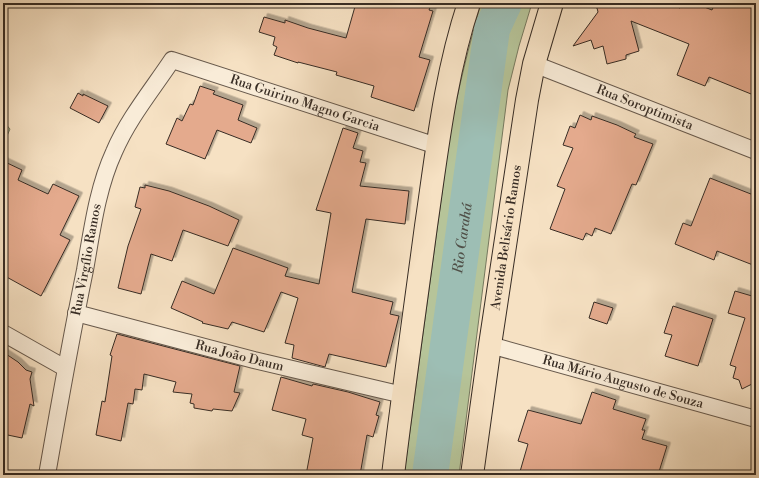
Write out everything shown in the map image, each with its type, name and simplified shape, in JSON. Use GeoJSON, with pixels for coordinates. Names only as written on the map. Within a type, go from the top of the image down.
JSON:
{"type":"FeatureCollection","features":[{"type":"Feature","properties":{"kind":"main road"},"geometry":{"type":"LineString","coordinates":[[393,475],[437,146],[449,76],[469,3]]}},
{"type":"Feature","properties":{"kind":"main road","name":"Avenida Belisário Ramos"},"geometry":{"type":"LineString","coordinates":[[472,475],[527,100],[534,64],[552,3]]}},
{"type":"Feature","properties":{"kind":"street","name":"Rua Guirino Magno Garcia"},"geometry":{"type":"LineString","coordinates":[[172,60],[437,146]]}},
{"type":"Feature","properties":{"kind":"street","name":"Rua Virgílio Ramos"},"geometry":{"type":"LineString","coordinates":[[47,475],[65,368],[97,208],[113,153],[125,130],[172,60]]}},
{"type":"Feature","properties":{"kind":"street","name":"Rua Soroptimista"},"geometry":{"type":"LineString","coordinates":[[534,64],[756,151]]}},
{"type":"Feature","properties":{"kind":"street","name":"Rua João Daum"},"geometry":{"type":"LineString","coordinates":[[76,312],[240,356],[403,395]]}},
{"type":"Feature","properties":{"kind":"street"},"geometry":{"type":"LineString","coordinates":[[3,333],[65,368]]}},
{"type":"Feature","properties":{"kind":"street","name":"Rua Mário Augusto de Souza"},"geometry":{"type":"LineString","coordinates":[[490,345],[756,419]]}},
{"type":"Feature","properties":{"kind":"green space"},"geometry":{"type":"Polygon","coordinates":[[[4,3],[52,3],[32,6],[6,5],[4,3]]]}},
{"type":"Feature","properties":{"kind":"green space"},"geometry":{"type":"Polygon","coordinates":[[[481,3],[532,3],[508,90],[459,475],[404,475],[450,133],[464,68],[481,3]]]}},
{"type":"Feature","properties":{"kind":"green space"},"geometry":{"type":"Polygon","coordinates":[[[3,121],[10,129],[3,145],[3,121]]]}},
{"type":"Feature","properties":{"kind":"building"},"geometry":{"type":"Polygon","coordinates":[[[356,3],[432,3],[429,10],[433,11],[419,57],[430,60],[414,111],[371,97],[374,86],[336,75],[337,72],[298,63],[274,55],[277,47],[273,45],[275,37],[259,32],[264,17],[285,23],[285,20],[346,38],[356,3]]]}},
{"type":"Feature","properties":{"kind":"building"},"geometry":{"type":"Polygon","coordinates":[[[587,3],[666,3],[680,8],[682,3],[694,3],[712,10],[715,3],[756,3],[756,96],[709,77],[705,86],[677,75],[689,44],[631,21],[639,51],[626,55],[626,59],[607,64],[603,46],[594,49],[591,40],[573,46],[598,12],[597,8],[587,3]]]}},
{"type":"Feature","properties":{"kind":"building"},"geometry":{"type":"Polygon","coordinates":[[[200,86],[215,91],[213,94],[243,105],[238,120],[257,128],[251,143],[217,130],[205,159],[166,144],[177,118],[182,121],[190,104],[193,105],[200,86]]]}},
{"type":"Feature","properties":{"kind":"building"},"geometry":{"type":"Polygon","coordinates":[[[78,93],[108,106],[99,123],[70,108],[78,93]]]}},
{"type":"Feature","properties":{"kind":"building"},"geometry":{"type":"Polygon","coordinates":[[[580,115],[591,120],[592,116],[617,125],[636,134],[634,137],[653,144],[636,185],[632,184],[611,234],[595,228],[592,236],[586,233],[583,240],[550,229],[565,189],[557,186],[573,148],[563,145],[570,126],[575,128],[580,115]]]}},
{"type":"Feature","properties":{"kind":"building"},"geometry":{"type":"Polygon","coordinates":[[[343,128],[358,133],[353,148],[363,151],[360,162],[366,163],[360,186],[409,191],[405,224],[366,219],[352,292],[393,302],[390,314],[399,316],[386,367],[329,354],[325,367],[292,358],[294,345],[285,343],[298,298],[281,292],[264,332],[232,322],[228,329],[202,323],[203,322],[171,308],[182,281],[214,294],[233,248],[288,268],[285,276],[319,284],[331,213],[316,210],[343,128]]]}},
{"type":"Feature","properties":{"kind":"building"},"geometry":{"type":"Polygon","coordinates":[[[3,161],[22,170],[18,180],[48,194],[53,184],[79,196],[60,235],[70,240],[41,296],[3,275],[3,161]]]}},
{"type":"Feature","properties":{"kind":"building"},"geometry":{"type":"Polygon","coordinates":[[[710,178],[756,196],[756,257],[753,265],[717,251],[714,260],[675,244],[683,223],[691,226],[710,178]]]}},
{"type":"Feature","properties":{"kind":"building"},"geometry":{"type":"Polygon","coordinates":[[[145,185],[169,191],[209,206],[239,220],[228,246],[183,230],[172,261],[151,254],[141,294],[118,288],[128,246],[141,209],[135,207],[140,187],[145,188],[145,185]]]}},
{"type":"Feature","properties":{"kind":"building"},"geometry":{"type":"Polygon","coordinates":[[[735,291],[752,296],[752,294],[756,294],[756,382],[742,389],[739,380],[733,378],[736,367],[730,365],[745,318],[728,313],[735,291]]]}},
{"type":"Feature","properties":{"kind":"building"},"geometry":{"type":"Polygon","coordinates":[[[594,302],[613,308],[607,324],[589,318],[594,302]]]}},
{"type":"Feature","properties":{"kind":"building"},"geometry":{"type":"Polygon","coordinates":[[[673,306],[713,319],[698,366],[665,356],[672,335],[664,333],[673,306]]]}},
{"type":"Feature","properties":{"kind":"building"},"geometry":{"type":"Polygon","coordinates":[[[117,334],[240,366],[234,392],[240,393],[232,411],[213,409],[212,411],[194,408],[194,404],[190,403],[192,394],[173,392],[176,382],[144,374],[142,390],[135,389],[133,404],[128,403],[121,441],[96,435],[102,401],[105,402],[112,356],[110,355],[117,334]]]}},
{"type":"Feature","properties":{"kind":"building"},"geometry":{"type":"Polygon","coordinates":[[[3,352],[18,362],[26,370],[32,372],[30,379],[34,406],[30,404],[22,438],[3,434],[3,352]]]}},
{"type":"Feature","properties":{"kind":"building"},"geometry":{"type":"Polygon","coordinates":[[[281,377],[312,386],[313,384],[348,392],[380,402],[376,415],[379,416],[373,437],[367,435],[360,475],[306,475],[313,438],[302,435],[306,419],[272,410],[281,377]]]}},
{"type":"Feature","properties":{"kind":"building"},"geometry":{"type":"Polygon","coordinates":[[[592,392],[616,400],[613,409],[646,419],[642,430],[645,430],[642,439],[667,446],[658,475],[519,475],[528,444],[518,441],[528,410],[581,424],[592,392]]]}},
{"type":"Feature","properties":{"kind":"waterway","name":"Rio Carahá"},"geometry":{"type":"LineString","coordinates":[[430,475],[492,29],[504,3]]}}]}
